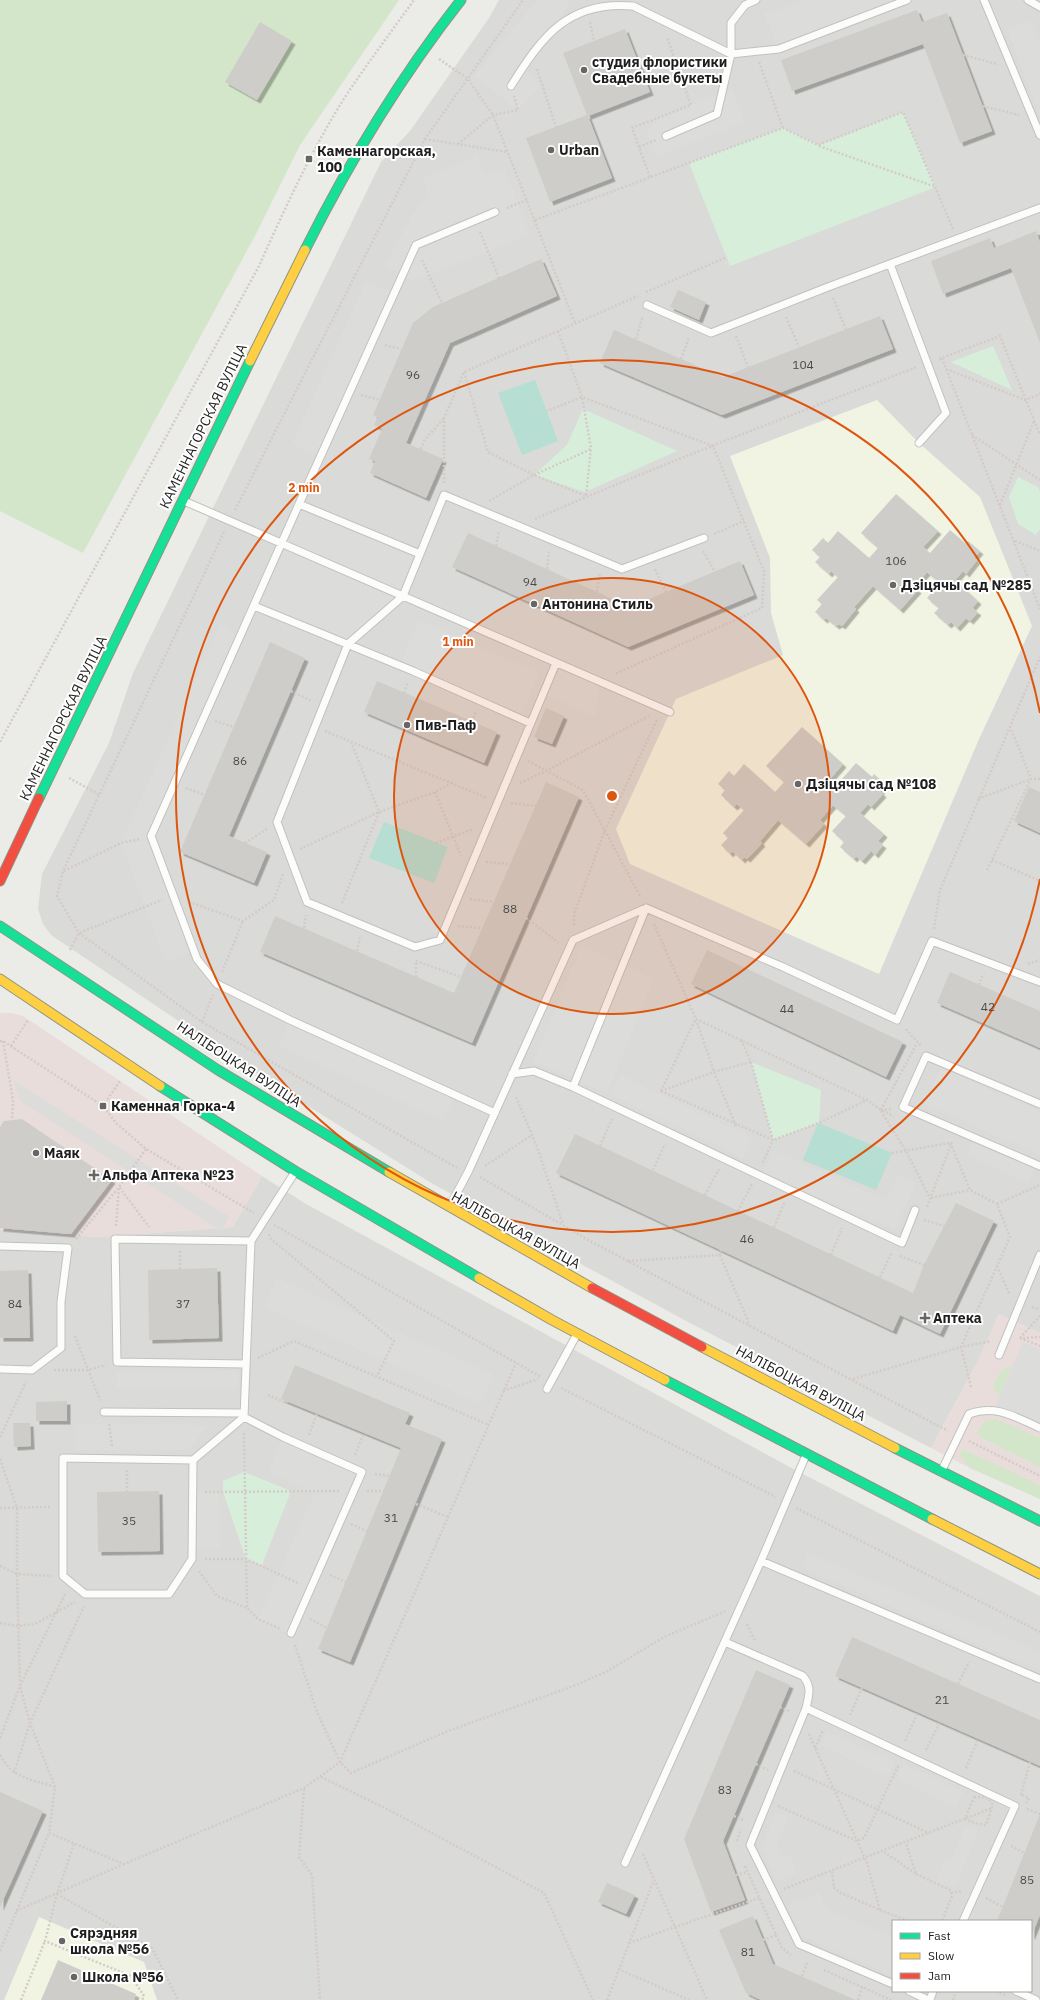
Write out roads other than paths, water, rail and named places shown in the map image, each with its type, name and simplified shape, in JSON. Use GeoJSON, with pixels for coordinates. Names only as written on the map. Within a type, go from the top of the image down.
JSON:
{"type":"FeatureCollection","features":[{"type":"Feature","properties":{"kind":"main road","name":"КАМЕННАГОРСКАЯ ВУЛІЦА"},"geometry":{"type":"LineString","coordinates":[[0,881],[182,500],[342,178],[378,114],[441,23],[461,0]]}},
{"type":"Feature","properties":{"kind":"main road","name":"НАЛІБОЦКАЯ ВУЛІЦА"},"geometry":{"type":"LineString","coordinates":[[0,926],[218,1070],[449,1208],[574,1278],[941,1473],[1040,1521]]}},
{"type":"Feature","properties":{"kind":"main road"},"geometry":{"type":"LineString","coordinates":[[0,979],[190,1106],[295,1171],[552,1320],[578,1332],[806,1455],[1040,1574]]}},
{"type":"Feature","properties":{"kind":"lane"},"geometry":{"type":"LineString","coordinates":[[666,136],[717,114],[731,54],[731,23],[745,5],[756,0]]}},
{"type":"Feature","properties":{"kind":"lane"},"geometry":{"type":"LineString","coordinates":[[512,86],[533,55],[556,26],[587,9],[616,4],[633,6],[731,54],[779,50],[907,0]]}},
{"type":"Feature","properties":{"kind":"lane"},"geometry":{"type":"LineString","coordinates":[[984,0],[1040,136]]}},
{"type":"Feature","properties":{"kind":"lane"},"geometry":{"type":"LineString","coordinates":[[1028,0],[1040,7]]}},
{"type":"Feature","properties":{"kind":"lane"},"geometry":{"type":"LineString","coordinates":[[647,304],[711,333],[828,287],[1040,208]]}},
{"type":"Feature","properties":{"kind":"lane"},"geometry":{"type":"LineString","coordinates":[[494,1112],[290,1020],[218,984],[197,960],[151,836],[416,245],[495,212]]}},
{"type":"Feature","properties":{"kind":"lane"},"geometry":{"type":"LineString","coordinates":[[890,264],[946,413],[919,443]]}},
{"type":"Feature","properties":{"kind":"lane"},"geometry":{"type":"LineString","coordinates":[[556,663],[440,940],[415,947],[307,902],[277,822],[348,644],[403,596],[444,495],[622,569],[701,539]]}},
{"type":"Feature","properties":{"kind":"lane"},"geometry":{"type":"LineString","coordinates":[[182,500],[670,712]]}},
{"type":"Feature","properties":{"kind":"lane"},"geometry":{"type":"LineString","coordinates":[[299,504],[420,554]]}},
{"type":"Feature","properties":{"kind":"lane"},"geometry":{"type":"LineString","coordinates":[[254,606],[348,644],[530,722]]}},
{"type":"Feature","properties":{"kind":"lane"},"geometry":{"type":"LineString","coordinates":[[449,1208],[469,1170],[573,940],[646,908],[783,967],[897,1020],[932,941],[1040,982]]}},
{"type":"Feature","properties":{"kind":"lane"},"geometry":{"type":"LineString","coordinates":[[573,1087],[646,908]]}},
{"type":"Feature","properties":{"kind":"lane"},"geometry":{"type":"LineString","coordinates":[[1040,1104],[926,1056],[903,1107],[1040,1166]]}},
{"type":"Feature","properties":{"kind":"lane"},"geometry":{"type":"LineString","coordinates":[[512,1074],[534,1071],[573,1087],[902,1243],[914,1210]]}},
{"type":"Feature","properties":{"kind":"lane"},"geometry":{"type":"LineString","coordinates":[[193,1460],[192,1559],[169,1594],[85,1594],[63,1576],[63,1458],[193,1460],[244,1415],[251,1241],[263,1219],[295,1171]]}},
{"type":"Feature","properties":{"kind":"lane"},"geometry":{"type":"LineString","coordinates":[[246,1364],[117,1362],[115,1239],[251,1241]]}},
{"type":"Feature","properties":{"kind":"lane"},"geometry":{"type":"LineString","coordinates":[[0,1246],[68,1248],[61,1302],[61,1348],[32,1370],[0,1369]]}},
{"type":"Feature","properties":{"kind":"lane"},"geometry":{"type":"LineString","coordinates":[[999,1355],[1040,1255]]}},
{"type":"Feature","properties":{"kind":"lane"},"geometry":{"type":"LineString","coordinates":[[547,1389],[578,1332]]}},
{"type":"Feature","properties":{"kind":"lane"},"geometry":{"type":"LineString","coordinates":[[941,1473],[969,1414],[981,1410],[1003,1412],[1040,1428]]}},
{"type":"Feature","properties":{"kind":"lane"},"geometry":{"type":"LineString","coordinates":[[104,1412],[244,1415],[304,1446],[362,1472],[291,1633]]}},
{"type":"Feature","properties":{"kind":"lane"},"geometry":{"type":"LineString","coordinates":[[625,1863],[761,1561],[806,1455]]}},
{"type":"Feature","properties":{"kind":"lane"},"geometry":{"type":"LineString","coordinates":[[761,1561],[1040,1679]]}},
{"type":"Feature","properties":{"kind":"lane"},"geometry":{"type":"LineString","coordinates":[[725,1642],[803,1676],[809,1683],[810,1693],[806,1708],[750,1845],[799,1944],[892,1984]]}},
{"type":"Feature","properties":{"kind":"lane"},"geometry":{"type":"LineString","coordinates":[[806,1708],[1015,1806],[963,1920]]}},
{"type":"Feature","properties":{"kind":"lane"},"geometry":{"type":"LineString","coordinates":[[911,1992],[929,2000]]}},
{"type":"Feature","properties":{"kind":"lane"},"geometry":{"type":"LineString","coordinates":[[1018,1992],[1036,2000]]}},
{"type":"Feature","properties":{"kind":"place","name":"студия флористики Свадебные букеты"},"geometry":{"type":"Point","coordinates":[584,70]}},
{"type":"Feature","properties":{"kind":"place","name":"Urban"},"geometry":{"type":"Point","coordinates":[551,150]}},
{"type":"Feature","properties":{"kind":"place","name":"Каменнагорская, 100"},"geometry":{"type":"Point","coordinates":[309,159]}},
{"type":"Feature","properties":{"kind":"place","name":"Дзіцячы сад №285"},"geometry":{"type":"Point","coordinates":[893,585]}},
{"type":"Feature","properties":{"kind":"place","name":"Антонина Стиль"},"geometry":{"type":"Point","coordinates":[534,604]}},
{"type":"Feature","properties":{"kind":"place","name":"Пив-Паф"},"geometry":{"type":"Point","coordinates":[407,725]}},
{"type":"Feature","properties":{"kind":"place","name":"Дзіцячы сад №108"},"geometry":{"type":"Point","coordinates":[798,784]}},
{"type":"Feature","properties":{"kind":"place","name":"Каменная Горка-4"},"geometry":{"type":"Point","coordinates":[103,1106]}},
{"type":"Feature","properties":{"kind":"place","name":"Маяк"},"geometry":{"type":"Point","coordinates":[36,1153]}},
{"type":"Feature","properties":{"kind":"place","name":"Альфа Аптека №23"},"geometry":{"type":"Point","coordinates":[94,1175]}},
{"type":"Feature","properties":{"kind":"place","name":"Аптека"},"geometry":{"type":"Point","coordinates":[925,1318]}},
{"type":"Feature","properties":{"kind":"place","name":"Сярэдняя школа №56"},"geometry":{"type":"Point","coordinates":[62,1941]}},
{"type":"Feature","properties":{"kind":"place","name":"Школа №56"},"geometry":{"type":"Point","coordinates":[74,1977]}}]}
